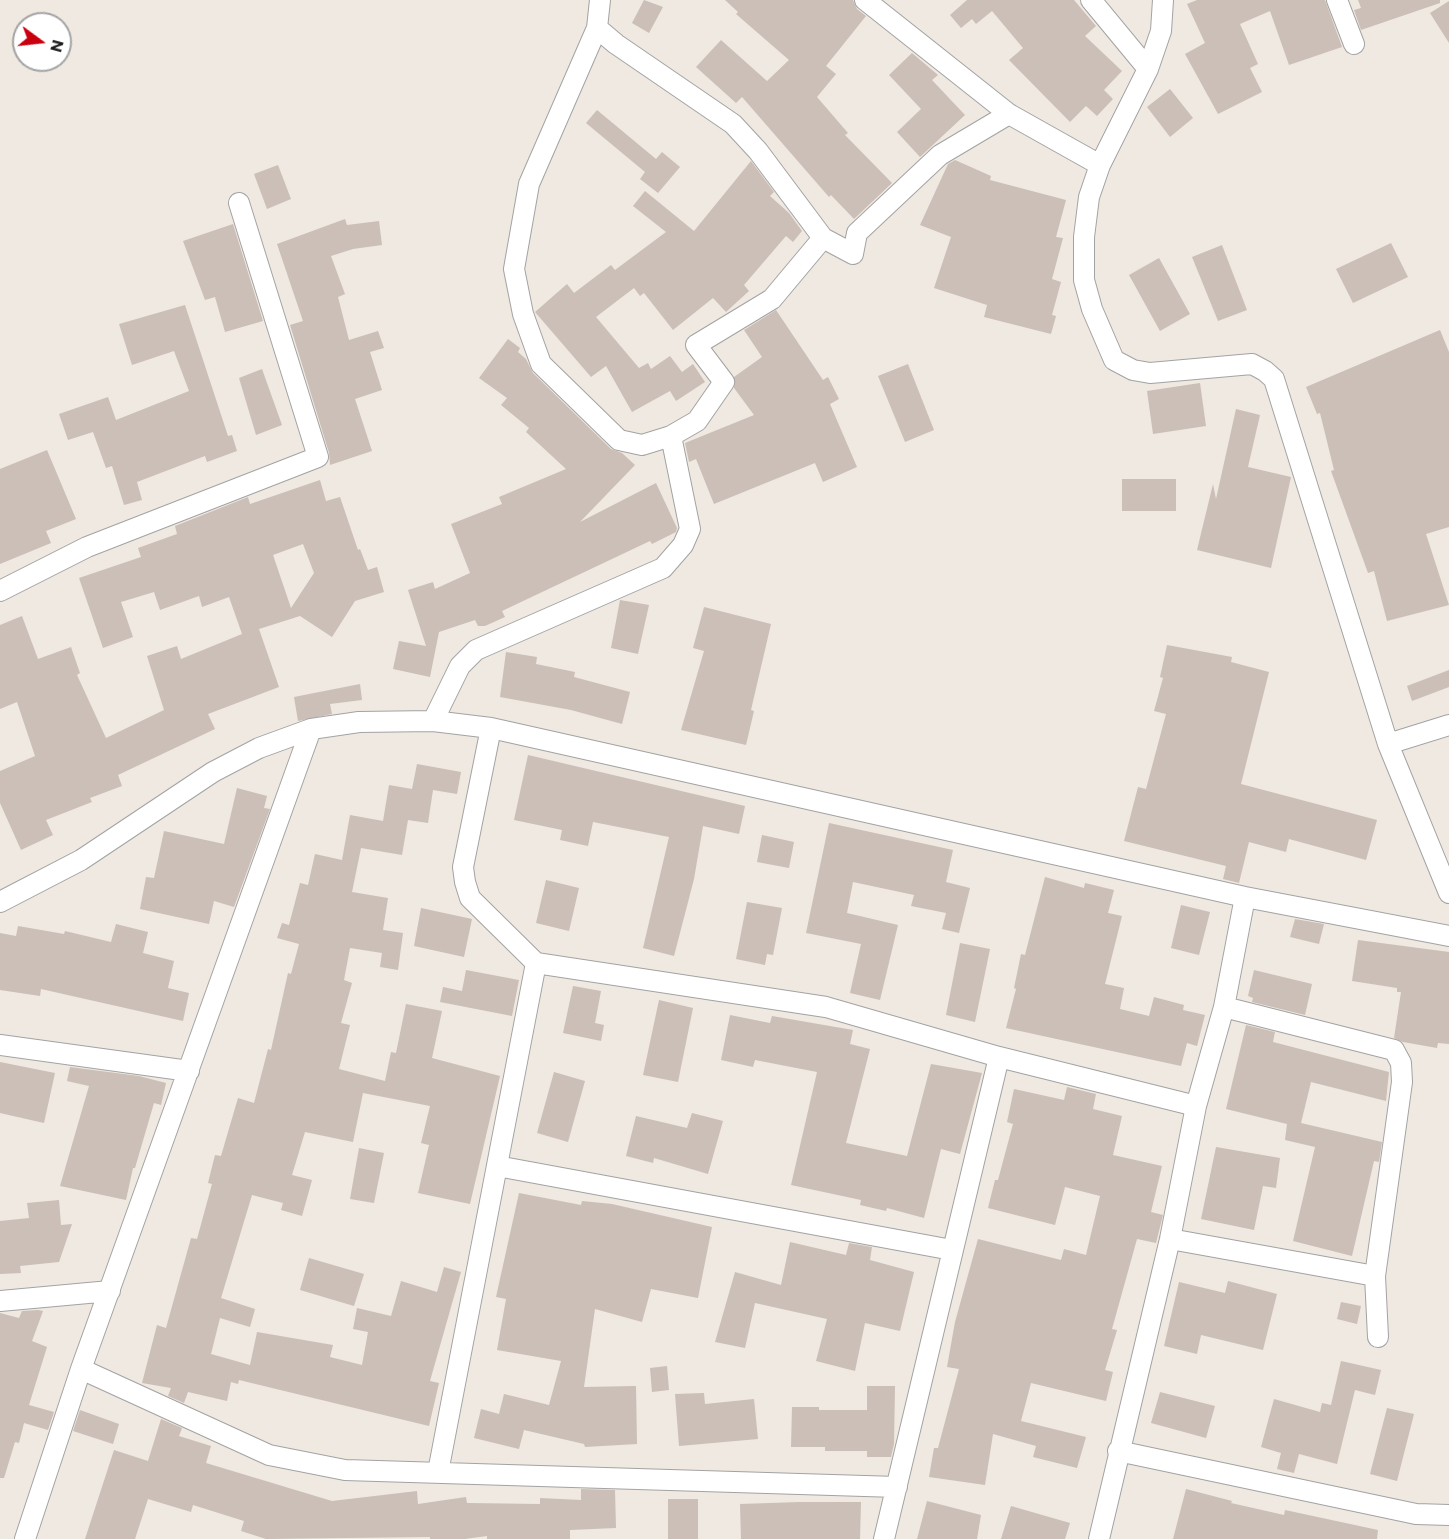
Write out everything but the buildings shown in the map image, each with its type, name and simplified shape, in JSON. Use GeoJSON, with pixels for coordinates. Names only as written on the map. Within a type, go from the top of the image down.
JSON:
{"type":"FeatureCollection","features":[{"type":"Feature","properties":{"kind":"street"},"geometry":{"type":"LineString","coordinates":[[600,0],[597,28],[529,184],[514,269],[523,314],[541,364],[619,440],[642,445],[671,436],[697,421],[724,382],[696,345],[772,300],[823,238]]}},
{"type":"Feature","properties":{"kind":"street"},"geometry":{"type":"LineString","coordinates":[[865,0],[1009,114],[1100,165]]}},
{"type":"Feature","properties":{"kind":"street"},"geometry":{"type":"LineString","coordinates":[[1091,0],[1148,69]]}},
{"type":"Feature","properties":{"kind":"street"},"geometry":{"type":"LineString","coordinates":[[1163,0],[1161,31],[1148,69],[1100,165],[1089,197],[1083,237],[1084,280],[1092,309],[1114,360],[1134,370],[1150,373],[1251,364],[1274,379],[1388,744],[1449,893]]}},
{"type":"Feature","properties":{"kind":"street"},"geometry":{"type":"LineString","coordinates":[[1337,0],[1354,44]]}},
{"type":"Feature","properties":{"kind":"street"},"geometry":{"type":"LineString","coordinates":[[597,28],[616,44],[733,124],[758,151],[823,238],[853,254],[857,233],[940,155],[1009,114]]}},
{"type":"Feature","properties":{"kind":"street"},"geometry":{"type":"LineString","coordinates":[[0,591],[87,547],[318,457],[239,202]]}},
{"type":"Feature","properties":{"kind":"street"},"geometry":{"type":"LineString","coordinates":[[433,721],[460,666],[476,650],[663,568],[683,545],[690,529],[671,436]]}},
{"type":"Feature","properties":{"kind":"street"},"geometry":{"type":"LineString","coordinates":[[1,898],[81,860],[213,772],[259,748],[311,729],[359,722],[433,721],[491,728],[1245,897],[1449,936]]}},
{"type":"Feature","properties":{"kind":"street"},"geometry":{"type":"LineString","coordinates":[[1388,744],[1449,725]]}},
{"type":"Feature","properties":{"kind":"street"},"geometry":{"type":"LineString","coordinates":[[491,728],[463,867],[465,882],[470,898],[536,963],[826,1007],[999,1057],[1196,1106]]}},
{"type":"Feature","properties":{"kind":"street"},"geometry":{"type":"LineString","coordinates":[[25,1539],[81,1369],[311,729]]}},
{"type":"Feature","properties":{"kind":"street"},"geometry":{"type":"LineString","coordinates":[[1099,1539],[1170,1239],[1196,1106],[1224,1007],[1245,897]]}},
{"type":"Feature","properties":{"kind":"street"},"geometry":{"type":"LineString","coordinates":[[438,1472],[536,963]]}},
{"type":"Feature","properties":{"kind":"street"},"geometry":{"type":"LineString","coordinates":[[1224,1007],[1394,1050],[1401,1063],[1402,1082],[1375,1276],[1378,1337]]}},
{"type":"Feature","properties":{"kind":"street"},"geometry":{"type":"LineString","coordinates":[[0,1045],[189,1071]]}},
{"type":"Feature","properties":{"kind":"street"},"geometry":{"type":"LineString","coordinates":[[884,1539],[999,1057]]}},
{"type":"Feature","properties":{"kind":"street"},"geometry":{"type":"LineString","coordinates":[[497,1166],[952,1250]]}},
{"type":"Feature","properties":{"kind":"street"},"geometry":{"type":"LineString","coordinates":[[1170,1239],[1375,1276]]}},
{"type":"Feature","properties":{"kind":"street"},"geometry":{"type":"LineString","coordinates":[[0,1301],[110,1291]]}},
{"type":"Feature","properties":{"kind":"street"},"geometry":{"type":"LineString","coordinates":[[81,1369],[269,1455],[345,1470],[897,1487]]}},
{"type":"Feature","properties":{"kind":"street"},"geometry":{"type":"LineString","coordinates":[[1118,1451],[1416,1514],[1449,1515]]}}]}
